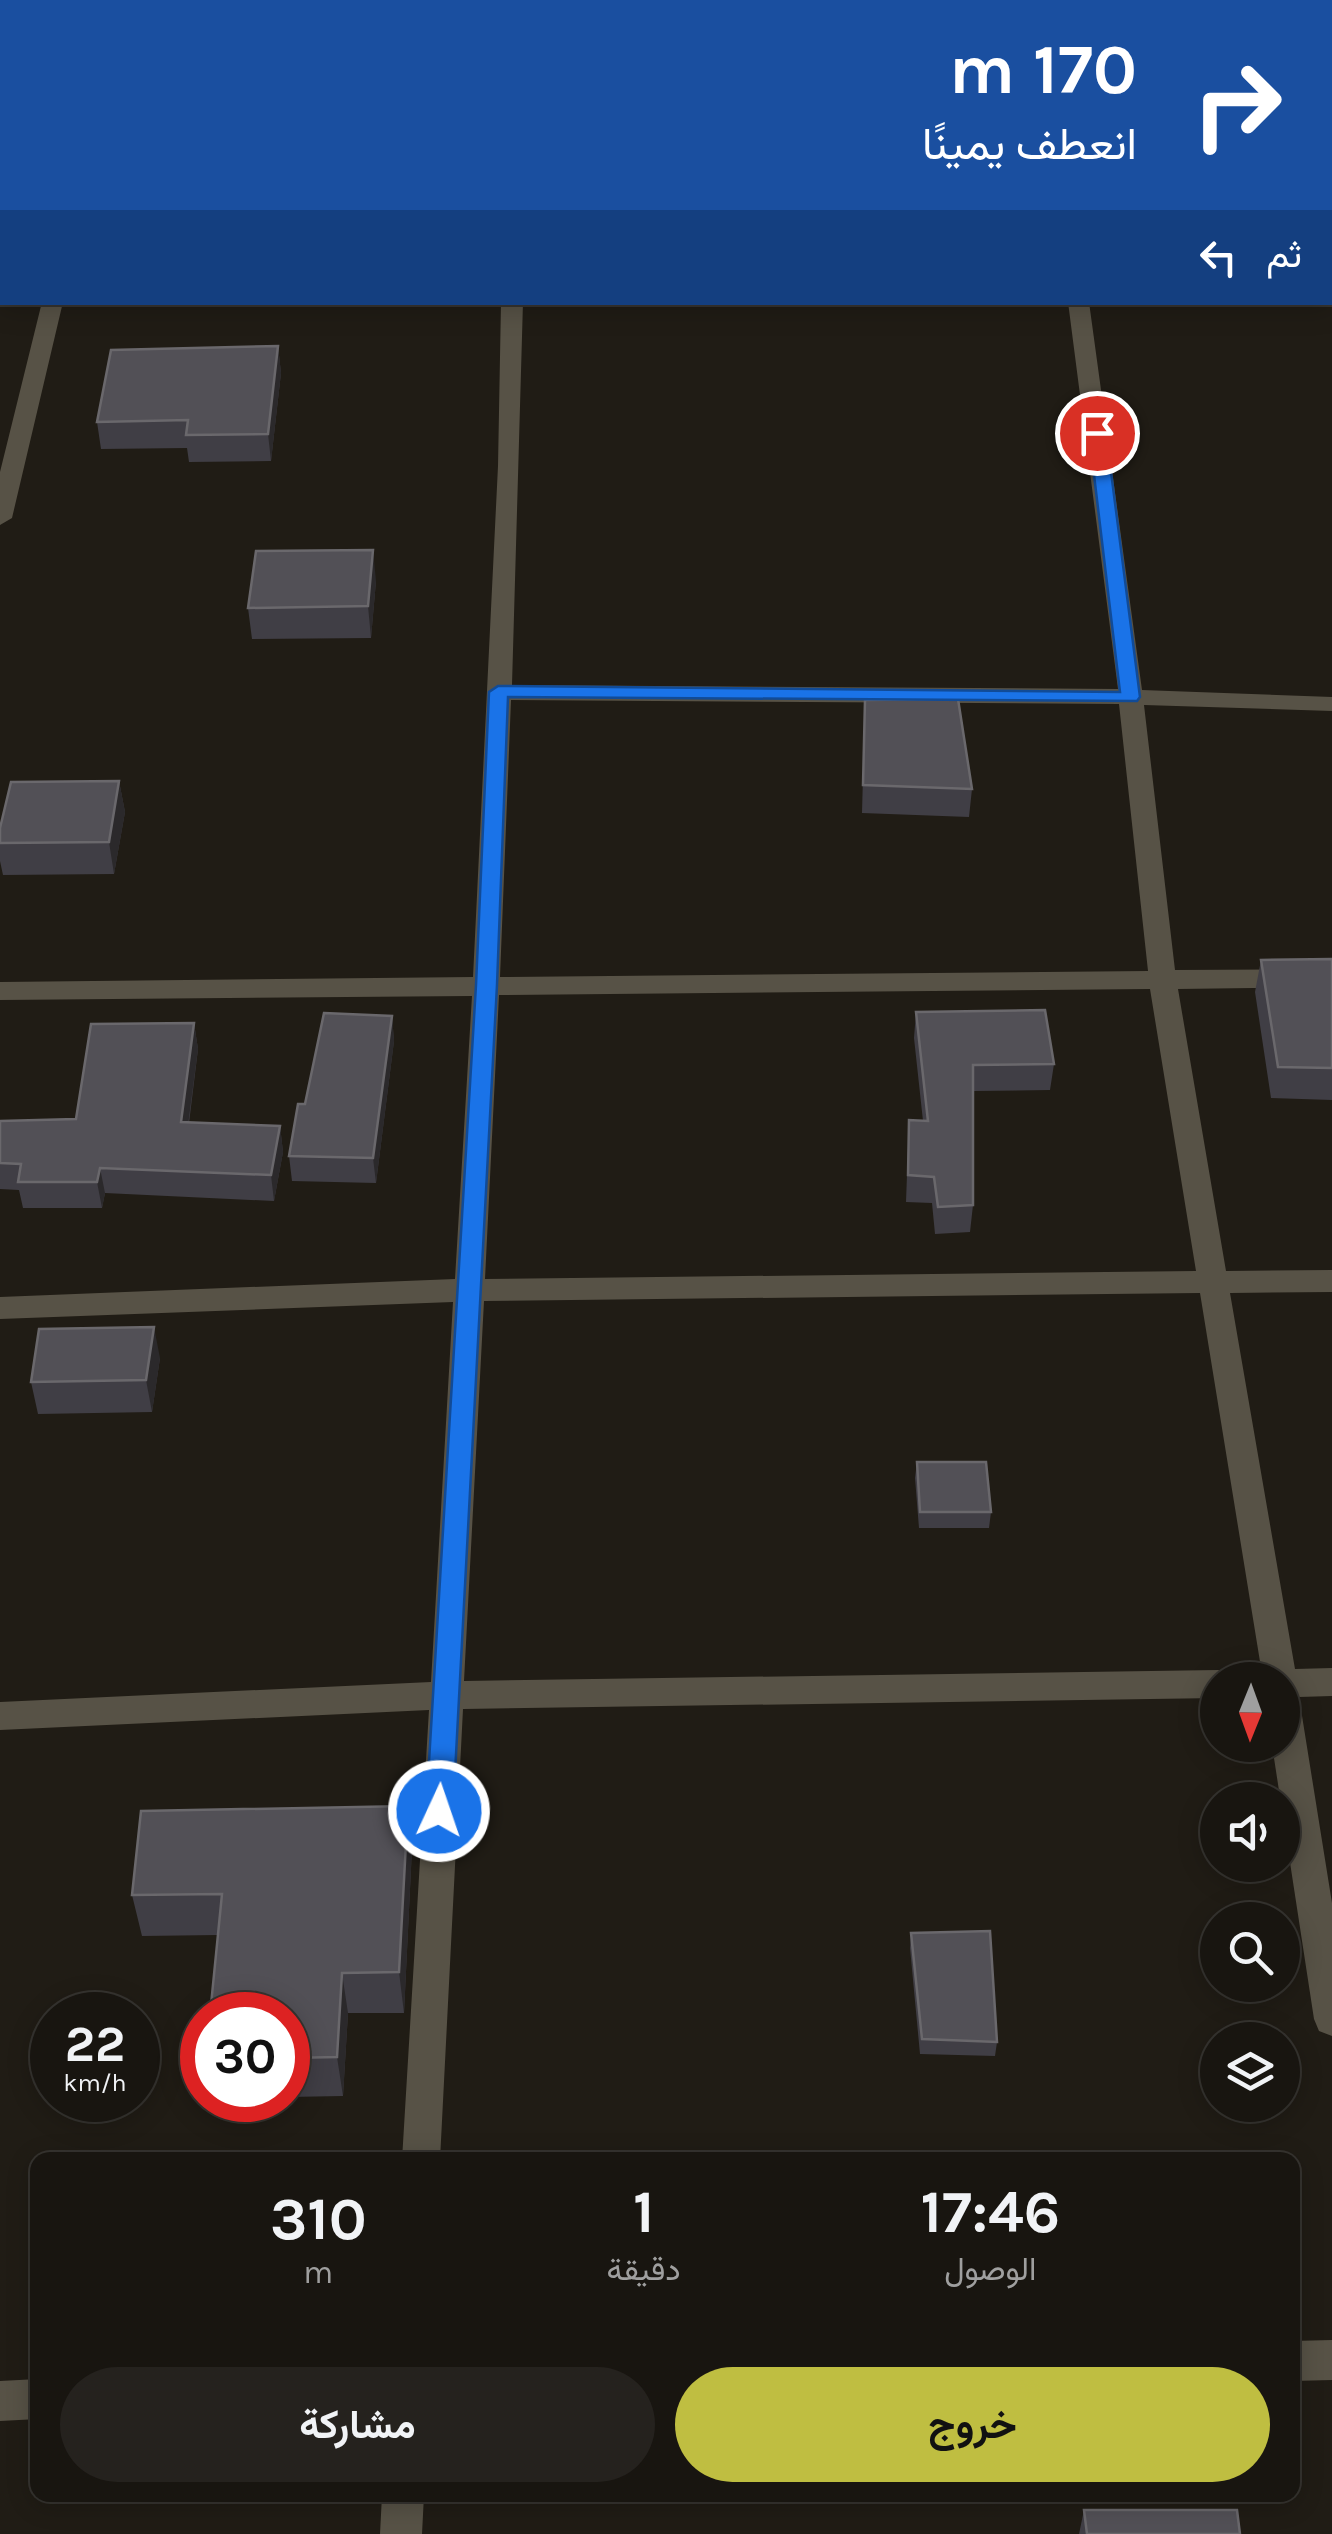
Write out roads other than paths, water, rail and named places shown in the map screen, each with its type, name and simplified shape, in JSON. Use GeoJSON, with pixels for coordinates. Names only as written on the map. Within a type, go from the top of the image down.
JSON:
{"type":"FeatureCollection","features":[{"type":"Feature","properties":{"kind":"street"},"geometry":{"type":"LineString","coordinates":[[0,518],[52,305]]}},
{"type":"Feature","properties":{"kind":"street"},"geometry":{"type":"LineString","coordinates":[[421,2152],[486,985],[510,466],[512,305]]}},
{"type":"Feature","properties":{"kind":"street"},"geometry":{"type":"LineString","coordinates":[[1078,305],[1162,977],[1278,1662]]}},
{"type":"Feature","properties":{"kind":"street"},"geometry":{"type":"LineString","coordinates":[[498,692],[1130,697],[1332,704]]}},
{"type":"Feature","properties":{"kind":"street"},"geometry":{"type":"LineString","coordinates":[[0,991],[1332,978]]}},
{"type":"Feature","properties":{"kind":"street"},"geometry":{"type":"LineString","coordinates":[[0,1308],[467,1290],[1332,1281]]}},
{"type":"Feature","properties":{"kind":"street"},"geometry":{"type":"LineString","coordinates":[[1300,1681],[1332,1682]]}},
{"type":"Feature","properties":{"kind":"street"},"geometry":{"type":"LineString","coordinates":[[0,1716],[445,1694],[1200,1684]]}},
{"type":"Feature","properties":{"kind":"street"},"geometry":{"type":"LineString","coordinates":[[1292,1762],[1332,2019]]}},
{"type":"Feature","properties":{"kind":"street"},"geometry":{"type":"LineString","coordinates":[[1300,2362],[1332,2360]]}},
{"type":"Feature","properties":{"kind":"street"},"geometry":{"type":"LineString","coordinates":[[0,2401],[30,2400]]}},
{"type":"Feature","properties":{"kind":"street"},"geometry":{"type":"LineString","coordinates":[[401,2534],[403,2502]]}}]}
